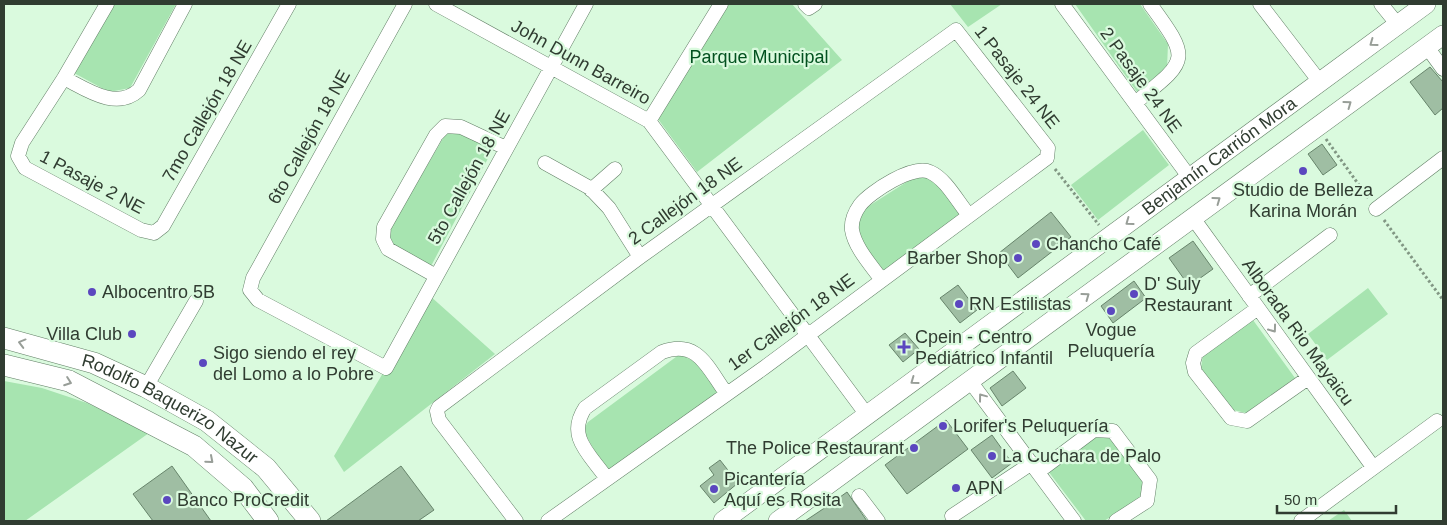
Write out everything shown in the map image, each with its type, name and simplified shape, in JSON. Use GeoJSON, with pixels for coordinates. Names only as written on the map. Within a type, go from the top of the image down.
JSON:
{"type":"FeatureCollection","features":[{"type":"Feature","properties":{"kind":"main road","name":"Benjamín Carrión Mora"},"geometry":{"type":"LineString","coordinates":[[723,521],[1426,4]]}},
{"type":"Feature","properties":{"kind":"main road"},"geometry":{"type":"LineString","coordinates":[[1434,42],[1439,27],[1443,24]]}},
{"type":"Feature","properties":{"kind":"main road","name":"Benjamín Carrión Mora"},"geometry":{"type":"LineString","coordinates":[[778,521],[1434,42]]}},
{"type":"Feature","properties":{"kind":"main road","name":"Rodolfo Baquerizo Nazur"},"geometry":{"type":"LineString","coordinates":[[4,338],[94,363],[146,388],[207,421],[266,468],[310,521]]}},
{"type":"Feature","properties":{"kind":"main road","name":"Rodolfo Baquerizo Nazur"},"geometry":{"type":"LineString","coordinates":[[4,365],[69,381],[194,446],[243,488],[268,521]]}},
{"type":"Feature","properties":{"kind":"main road"},"geometry":{"type":"LineString","coordinates":[[735,521],[762,500],[781,479]]}},
{"type":"Feature","properties":{"kind":"street"},"geometry":{"type":"LineString","coordinates":[[107,4],[64,78],[104,97],[124,99],[133,96],[139,90],[185,4]]}},
{"type":"Feature","properties":{"kind":"street","name":"7mo Callejón 18 NE"},"geometry":{"type":"LineString","coordinates":[[154,233],[163,226],[289,4]]}},
{"type":"Feature","properties":{"kind":"street","name":"6to Callejón 18 NE"},"geometry":{"type":"LineString","coordinates":[[386,368],[258,300],[250,290],[253,278],[405,4]]}},
{"type":"Feature","properties":{"kind":"street","name":"John Dunn Barreiro"},"geometry":{"type":"LineString","coordinates":[[436,4],[649,121],[867,415]]}},
{"type":"Feature","properties":{"kind":"street","name":"5to Callejón 18 NE"},"geometry":{"type":"LineString","coordinates":[[386,368],[586,4]]}},
{"type":"Feature","properties":{"kind":"street"},"geometry":{"type":"LineString","coordinates":[[649,121],[721,4]]}},
{"type":"Feature","properties":{"kind":"street","name":"2 Pasaje 24 NE"},"geometry":{"type":"LineString","coordinates":[[1062,4],[1190,178]]}},
{"type":"Feature","properties":{"kind":"street"},"geometry":{"type":"LineString","coordinates":[[1135,103],[1174,71],[1178,61],[1177,42],[1150,4]]}},
{"type":"Feature","properties":{"kind":"street"},"geometry":{"type":"LineString","coordinates":[[1260,4],[1320,82]]}},
{"type":"Feature","properties":{"kind":"street"},"geometry":{"type":"LineString","coordinates":[[1381,4],[1398,25]]}},
{"type":"Feature","properties":{"kind":"street","name":"1 Pasaje 24 NE"},"geometry":{"type":"LineString","coordinates":[[956,30],[1047,153]]}},
{"type":"Feature","properties":{"kind":"street","name":"2 Callejón 18 NE"},"geometry":{"type":"LineString","coordinates":[[516,521],[438,420],[438,406],[640,257],[956,30]]}},
{"type":"Feature","properties":{"kind":"street"},"geometry":{"type":"LineString","coordinates":[[1434,42],[1443,69]]}},
{"type":"Feature","properties":{"kind":"street","name":"1 Pasaje 2 NE"},"geometry":{"type":"LineString","coordinates":[[64,78],[22,143],[18,156],[25,168],[141,230],[154,233]]}},
{"type":"Feature","properties":{"kind":"street"},"geometry":{"type":"LineString","coordinates":[[436,276],[388,250],[383,239],[384,227],[436,134],[445,126],[461,127],[506,148]]}},
{"type":"Feature","properties":{"kind":"street","name":"1er Callejón 18 NE"},"geometry":{"type":"LineString","coordinates":[[548,521],[765,367],[1047,153]]}},
{"type":"Feature","properties":{"kind":"street"},"geometry":{"type":"LineString","coordinates":[[1376,209],[1443,158]]}},
{"type":"Feature","properties":{"kind":"street"},"geometry":{"type":"LineString","coordinates":[[545,163],[591,190],[609,208],[640,257]]}},
{"type":"Feature","properties":{"kind":"street"},"geometry":{"type":"LineString","coordinates":[[591,190],[616,169]]}},
{"type":"Feature","properties":{"kind":"street"},"geometry":{"type":"LineString","coordinates":[[881,279],[857,245],[852,230],[853,216],[861,203],[901,175],[915,170],[928,171],[941,180],[968,214]]}},
{"type":"Feature","properties":{"kind":"street","name":"Alborada Rio Mayaicu"},"geometry":{"type":"LineString","coordinates":[[1193,218],[1373,467]]}},
{"type":"Feature","properties":{"kind":"street"},"geometry":{"type":"LineString","coordinates":[[1249,296],[1330,235]]}},
{"type":"Feature","properties":{"kind":"street"},"geometry":{"type":"LineString","coordinates":[[146,388],[196,302]]}},
{"type":"Feature","properties":{"kind":"street"},"geometry":{"type":"LineString","coordinates":[[1258,308],[1196,353],[1193,363],[1195,372],[1231,418],[1247,421],[1308,378]]}},
{"type":"Feature","properties":{"kind":"street"},"geometry":{"type":"LineString","coordinates":[[606,479],[580,440],[576,430],[578,418],[585,408],[662,352],[674,348],[686,348],[698,354],[726,393]]}},
{"type":"Feature","properties":{"kind":"street"},"geometry":{"type":"LineString","coordinates":[[970,381],[1074,521]]}},
{"type":"Feature","properties":{"kind":"street"},"geometry":{"type":"LineString","coordinates":[[1301,521],[1437,421]]}},
{"type":"Feature","properties":{"kind":"street"},"geometry":{"type":"LineString","coordinates":[[952,516],[1094,430],[1113,431],[1150,480],[1147,501],[1116,521]]}},
{"type":"Feature","properties":{"kind":"street"},"geometry":{"type":"LineString","coordinates":[[859,496],[878,521]]}},
{"type":"Feature","properties":{"kind":"path"},"geometry":{"type":"LineString","coordinates":[[1047,153],[1109,238]]}},
{"type":"Feature","properties":{"kind":"path"},"geometry":{"type":"LineString","coordinates":[[1339,157],[1443,300]]}},
{"type":"Feature","properties":{"kind":"green space"},"geometry":{"type":"Polygon","coordinates":[[[114,4],[176,4],[130,88],[109,92],[74,73],[114,4]]]}},
{"type":"Feature","properties":{"kind":"green space","name":"Parque Municipal"},"geometry":{"type":"Polygon","coordinates":[[[729,4],[792,4],[842,60],[697,172],[658,119],[729,4]]]}},
{"type":"Feature","properties":{"kind":"green space"},"geometry":{"type":"Polygon","coordinates":[[[950,4],[1002,4],[968,27],[950,4]]]}},
{"type":"Feature","properties":{"kind":"green space"},"geometry":{"type":"Polygon","coordinates":[[[1075,4],[1140,4],[1168,44],[1167,68],[1137,92],[1075,4]]]}},
{"type":"Feature","properties":{"kind":"green space"},"geometry":{"type":"Polygon","coordinates":[[[1143,130],[1169,165],[1098,220],[1071,185],[1143,130]]]}},
{"type":"Feature","properties":{"kind":"green space"},"geometry":{"type":"Polygon","coordinates":[[[463,133],[493,149],[430,268],[399,250],[394,245],[389,231],[445,135],[463,133]]]}},
{"type":"Feature","properties":{"kind":"green space"},"geometry":{"type":"Polygon","coordinates":[[[916,176],[931,178],[962,213],[882,274],[862,246],[859,231],[861,211],[916,176]]]}},
{"type":"Feature","properties":{"kind":"green space"},"geometry":{"type":"Polygon","coordinates":[[[1368,288],[1388,314],[1327,360],[1308,334],[1368,288]]]}},
{"type":"Feature","properties":{"kind":"green space"},"geometry":{"type":"Polygon","coordinates":[[[429,295],[495,354],[344,472],[334,456],[429,295]]]}},
{"type":"Feature","properties":{"kind":"green space"},"geometry":{"type":"Polygon","coordinates":[[[1253,320],[1295,378],[1246,413],[1233,410],[1201,369],[1203,355],[1253,320]]]}},
{"type":"Feature","properties":{"kind":"green space"},"geometry":{"type":"Polygon","coordinates":[[[680,354],[699,364],[720,392],[607,473],[583,430],[588,422],[680,354]]]}},
{"type":"Feature","properties":{"kind":"green space"},"geometry":{"type":"Polygon","coordinates":[[[4,381],[42,388],[87,403],[149,433],[25,521],[4,521],[4,381]]]}},
{"type":"Feature","properties":{"kind":"green space"},"geometry":{"type":"Polygon","coordinates":[[[1094,435],[1111,436],[1144,481],[1141,498],[1104,521],[1086,521],[1048,471],[1094,435]]]}},
{"type":"Feature","properties":{"kind":"green space"},"geometry":{"type":"Polygon","coordinates":[[[1344,510],[1352,521],[1328,521],[1344,510]]]}},
{"type":"Feature","properties":{"kind":"building"},"geometry":{"type":"Polygon","coordinates":[[[1430,67],[1443,82],[1443,108],[1435,115],[1410,82],[1430,67]]]}},
{"type":"Feature","properties":{"kind":"building"},"geometry":{"type":"Polygon","coordinates":[[[1322,144],[1337,165],[1323,175],[1308,154],[1322,144]]]}},
{"type":"Feature","properties":{"kind":"building"},"geometry":{"type":"Polygon","coordinates":[[[1051,212],[1071,237],[1018,278],[999,253],[1051,212]]]}},
{"type":"Feature","properties":{"kind":"building"},"geometry":{"type":"Polygon","coordinates":[[[1193,241],[1213,269],[1189,286],[1169,258],[1193,241]]]}},
{"type":"Feature","properties":{"kind":"building"},"geometry":{"type":"Polygon","coordinates":[[[1134,281],[1146,298],[1113,323],[1101,306],[1134,281]]]}},
{"type":"Feature","properties":{"kind":"building","name":"RN Estilistas"},"geometry":{"type":"Polygon","coordinates":[[[958,285],[977,310],[960,323],[940,298],[958,285]]]}},
{"type":"Feature","properties":{"kind":"building","name":"Cpein - Centro Pediátrico Infantil"},"geometry":{"type":"Polygon","coordinates":[[[905,333],[919,349],[903,362],[889,345],[905,333]]]}},
{"type":"Feature","properties":{"kind":"building"},"geometry":{"type":"Polygon","coordinates":[[[1013,371],[1026,388],[1002,406],[990,388],[1013,371]]]}},
{"type":"Feature","properties":{"kind":"building"},"geometry":{"type":"Polygon","coordinates":[[[946,420],[968,449],[907,494],[885,465],[946,420]]]}},
{"type":"Feature","properties":{"kind":"building","name":"La Cuchara de Palo"},"geometry":{"type":"Polygon","coordinates":[[[992,435],[1012,463],[992,478],[971,450],[992,435]]]}},
{"type":"Feature","properties":{"kind":"building"},"geometry":{"type":"Polygon","coordinates":[[[720,460],[738,483],[714,503],[700,486],[714,475],[709,468],[720,460]]]}},
{"type":"Feature","properties":{"kind":"building","name":"Banco ProCredit"},"geometry":{"type":"Polygon","coordinates":[[[172,466],[211,521],[153,521],[133,494],[172,466]]]}},
{"type":"Feature","properties":{"kind":"building"},"geometry":{"type":"Polygon","coordinates":[[[401,466],[434,510],[418,521],[326,521],[401,466]]]}},
{"type":"Feature","properties":{"kind":"building"},"geometry":{"type":"Polygon","coordinates":[[[847,492],[867,521],[805,521],[829,505],[847,492]]]}},
{"type":"Feature","properties":{"kind":"place","name":"Studio de Belleza Karina Morán"},"geometry":{"type":"Point","coordinates":[1303,171]}},
{"type":"Feature","properties":{"kind":"place","name":"Chancho Café"},"geometry":{"type":"Point","coordinates":[1036,244]}},
{"type":"Feature","properties":{"kind":"place","name":"Barber Shop"},"geometry":{"type":"Point","coordinates":[1018,258]}},
{"type":"Feature","properties":{"kind":"place","name":"Albocentro 5B"},"geometry":{"type":"Point","coordinates":[92,292]}},
{"type":"Feature","properties":{"kind":"place","name":"D' Suly Restaurant"},"geometry":{"type":"Point","coordinates":[1134,294]}},
{"type":"Feature","properties":{"kind":"place","name":"RN Estilistas"},"geometry":{"type":"Point","coordinates":[959,304]}},
{"type":"Feature","properties":{"kind":"place","name":"Vogue Peluquería"},"geometry":{"type":"Point","coordinates":[1111,311]}},
{"type":"Feature","properties":{"kind":"place","name":"Villa Club"},"geometry":{"type":"Point","coordinates":[132,334]}},
{"type":"Feature","properties":{"kind":"place","name":"Cpein - Centro Pediátrico Infantil"},"geometry":{"type":"Point","coordinates":[904,347]}},
{"type":"Feature","properties":{"kind":"place","name":"Sigo siendo el rey del Lomo a lo Pobre"},"geometry":{"type":"Point","coordinates":[203,363]}},
{"type":"Feature","properties":{"kind":"place","name":"Lorifer's Peluquería"},"geometry":{"type":"Point","coordinates":[943,426]}},
{"type":"Feature","properties":{"kind":"place","name":"The Police Restaurant"},"geometry":{"type":"Point","coordinates":[914,448]}},
{"type":"Feature","properties":{"kind":"place","name":"La Cuchara de Palo"},"geometry":{"type":"Point","coordinates":[992,456]}},
{"type":"Feature","properties":{"kind":"place","name":"APN"},"geometry":{"type":"Point","coordinates":[956,488]}},
{"type":"Feature","properties":{"kind":"place","name":"Picantería Aquí es Rosita"},"geometry":{"type":"Point","coordinates":[714,489]}},
{"type":"Feature","properties":{"kind":"place","name":"Banco ProCredit"},"geometry":{"type":"Point","coordinates":[167,500]}}]}
